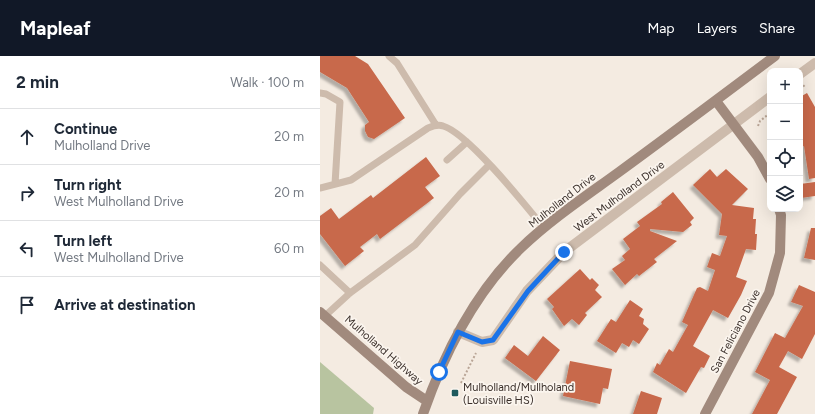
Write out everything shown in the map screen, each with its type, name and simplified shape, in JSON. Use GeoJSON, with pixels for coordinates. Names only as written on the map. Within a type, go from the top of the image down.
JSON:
{"type":"FeatureCollection","features":[{"type":"Feature","properties":{"kind":"main road","name":"Mulholland Drive"},"geometry":{"type":"LineString","coordinates":[[423,414],[439,372],[458,332],[482,294],[521,248],[544,228],[775,56]]}},
{"type":"Feature","properties":{"kind":"main road"},"geometry":{"type":"LineString","coordinates":[[716,101],[758,157],[768,176]]}},
{"type":"Feature","properties":{"kind":"main road","name":"San Feliciano Drive"},"geometry":{"type":"LineString","coordinates":[[706,414],[769,293],[780,253],[780,212]]}},
{"type":"Feature","properties":{"kind":"main road","name":"Mulholland Highway"},"geometry":{"type":"LineString","coordinates":[[320,306],[323,314],[406,387],[427,401]]}},
{"type":"Feature","properties":{"kind":"street"},"geometry":{"type":"LineString","coordinates":[[803,72],[815,63]]}},
{"type":"Feature","properties":{"kind":"street","name":"West Mulholland Drive"},"geometry":{"type":"LineString","coordinates":[[458,332],[482,342],[493,340],[528,291],[564,252],[767,99]]}},
{"type":"Feature","properties":{"kind":"lane"},"geometry":{"type":"LineString","coordinates":[[389,56],[397,63],[436,125]]}},
{"type":"Feature","properties":{"kind":"lane"},"geometry":{"type":"LineString","coordinates":[[320,93],[326,94],[340,102],[335,184]]}},
{"type":"Feature","properties":{"kind":"lane"},"geometry":{"type":"LineString","coordinates":[[320,188],[351,180],[428,128],[436,125],[444,126],[467,142],[544,228]]}},
{"type":"Feature","properties":{"kind":"lane"},"geometry":{"type":"LineString","coordinates":[[447,160],[467,142]]}},
{"type":"Feature","properties":{"kind":"lane"},"geometry":{"type":"LineString","coordinates":[[323,314],[415,245],[460,194],[489,165]]}},
{"type":"Feature","properties":{"kind":"lane"},"geometry":{"type":"LineString","coordinates":[[320,266],[350,294]]}},
{"type":"Feature","properties":{"kind":"path"},"geometry":{"type":"LineString","coordinates":[[758,126],[760,121],[767,115]]}},
{"type":"Feature","properties":{"kind":"path"},"geometry":{"type":"LineString","coordinates":[[461,384],[476,353]]}},
{"type":"Feature","properties":{"kind":"green space"},"geometry":{"type":"Polygon","coordinates":[[[320,362],[374,408],[373,414],[320,414],[320,362]]]}},
{"type":"Feature","properties":{"kind":"building"},"geometry":{"type":"Polygon","coordinates":[[[320,56],[355,56],[368,64],[405,118],[374,139],[368,137],[365,131],[365,125],[369,122],[347,88],[320,72],[320,56]]]}},
{"type":"Feature","properties":{"kind":"building"},"geometry":{"type":"Polygon","coordinates":[[[807,93],[815,107],[815,178],[809,179],[804,146],[803,147],[803,95],[807,93]]]}},
{"type":"Feature","properties":{"kind":"building"},"geometry":{"type":"Polygon","coordinates":[[[426,157],[440,176],[425,187],[434,198],[380,239],[377,234],[360,247],[364,251],[345,266],[320,234],[320,216],[331,208],[339,219],[371,195],[373,198],[426,157]]]}},
{"type":"Feature","properties":{"kind":"building"},"geometry":{"type":"Polygon","coordinates":[[[710,169],[717,177],[726,169],[748,189],[732,205],[754,208],[753,219],[756,219],[755,234],[757,234],[756,250],[746,249],[736,277],[747,281],[728,318],[713,310],[693,346],[710,356],[704,368],[701,367],[686,393],[653,372],[657,363],[660,365],[669,349],[673,352],[688,325],[682,322],[697,288],[700,287],[708,291],[715,270],[707,267],[712,253],[720,256],[727,236],[719,235],[722,214],[693,185],[710,169]]]}},
{"type":"Feature","properties":{"kind":"building"},"geometry":{"type":"Polygon","coordinates":[[[815,182],[815,196],[803,198],[803,184],[815,182]]]}},
{"type":"Feature","properties":{"kind":"building"},"geometry":{"type":"Polygon","coordinates":[[[673,192],[694,218],[690,222],[692,225],[683,232],[650,229],[650,231],[677,241],[654,259],[657,262],[639,276],[637,274],[625,285],[612,269],[625,260],[622,256],[630,249],[623,239],[640,226],[637,222],[662,204],[661,202],[673,192]]]}},
{"type":"Feature","properties":{"kind":"building"},"geometry":{"type":"Polygon","coordinates":[[[811,228],[815,228],[815,260],[804,258],[811,228]]]}},
{"type":"Feature","properties":{"kind":"building"},"geometry":{"type":"Polygon","coordinates":[[[580,269],[590,280],[592,278],[599,285],[595,290],[602,297],[585,313],[587,315],[579,325],[572,319],[564,326],[552,309],[554,307],[547,299],[580,269]]]}},
{"type":"Feature","properties":{"kind":"building"},"geometry":{"type":"Polygon","coordinates":[[[799,285],[815,292],[815,334],[802,359],[788,351],[779,367],[797,377],[777,414],[752,414],[770,380],[755,372],[775,333],[785,338],[803,306],[791,302],[799,285]]]}},
{"type":"Feature","properties":{"kind":"building"},"geometry":{"type":"Polygon","coordinates":[[[630,300],[643,309],[639,316],[644,319],[643,324],[649,329],[639,344],[633,340],[629,347],[622,343],[616,353],[597,341],[611,319],[616,322],[630,300]]]}},
{"type":"Feature","properties":{"kind":"building"},"geometry":{"type":"Polygon","coordinates":[[[543,336],[560,350],[536,381],[505,358],[514,345],[528,356],[543,336]]]}},
{"type":"Feature","properties":{"kind":"building"},"geometry":{"type":"Polygon","coordinates":[[[570,361],[612,369],[608,389],[603,388],[600,404],[563,396],[570,361]]]}},
{"type":"Feature","properties":{"kind":"building"},"geometry":{"type":"Polygon","coordinates":[[[641,391],[662,398],[657,414],[633,414],[641,391]]]}},
{"type":"Feature","properties":{"kind":"place","name":"Mulholland/Mullholand (Louisville HS)"},"geometry":{"type":"Point","coordinates":[455,393]}},
{"type":"Feature","properties":{"kind":"route"},"geometry":{"type":"LineString","coordinates":[[439,372],[458,332],[482,342],[493,340],[528,291],[564,252]]}}]}
